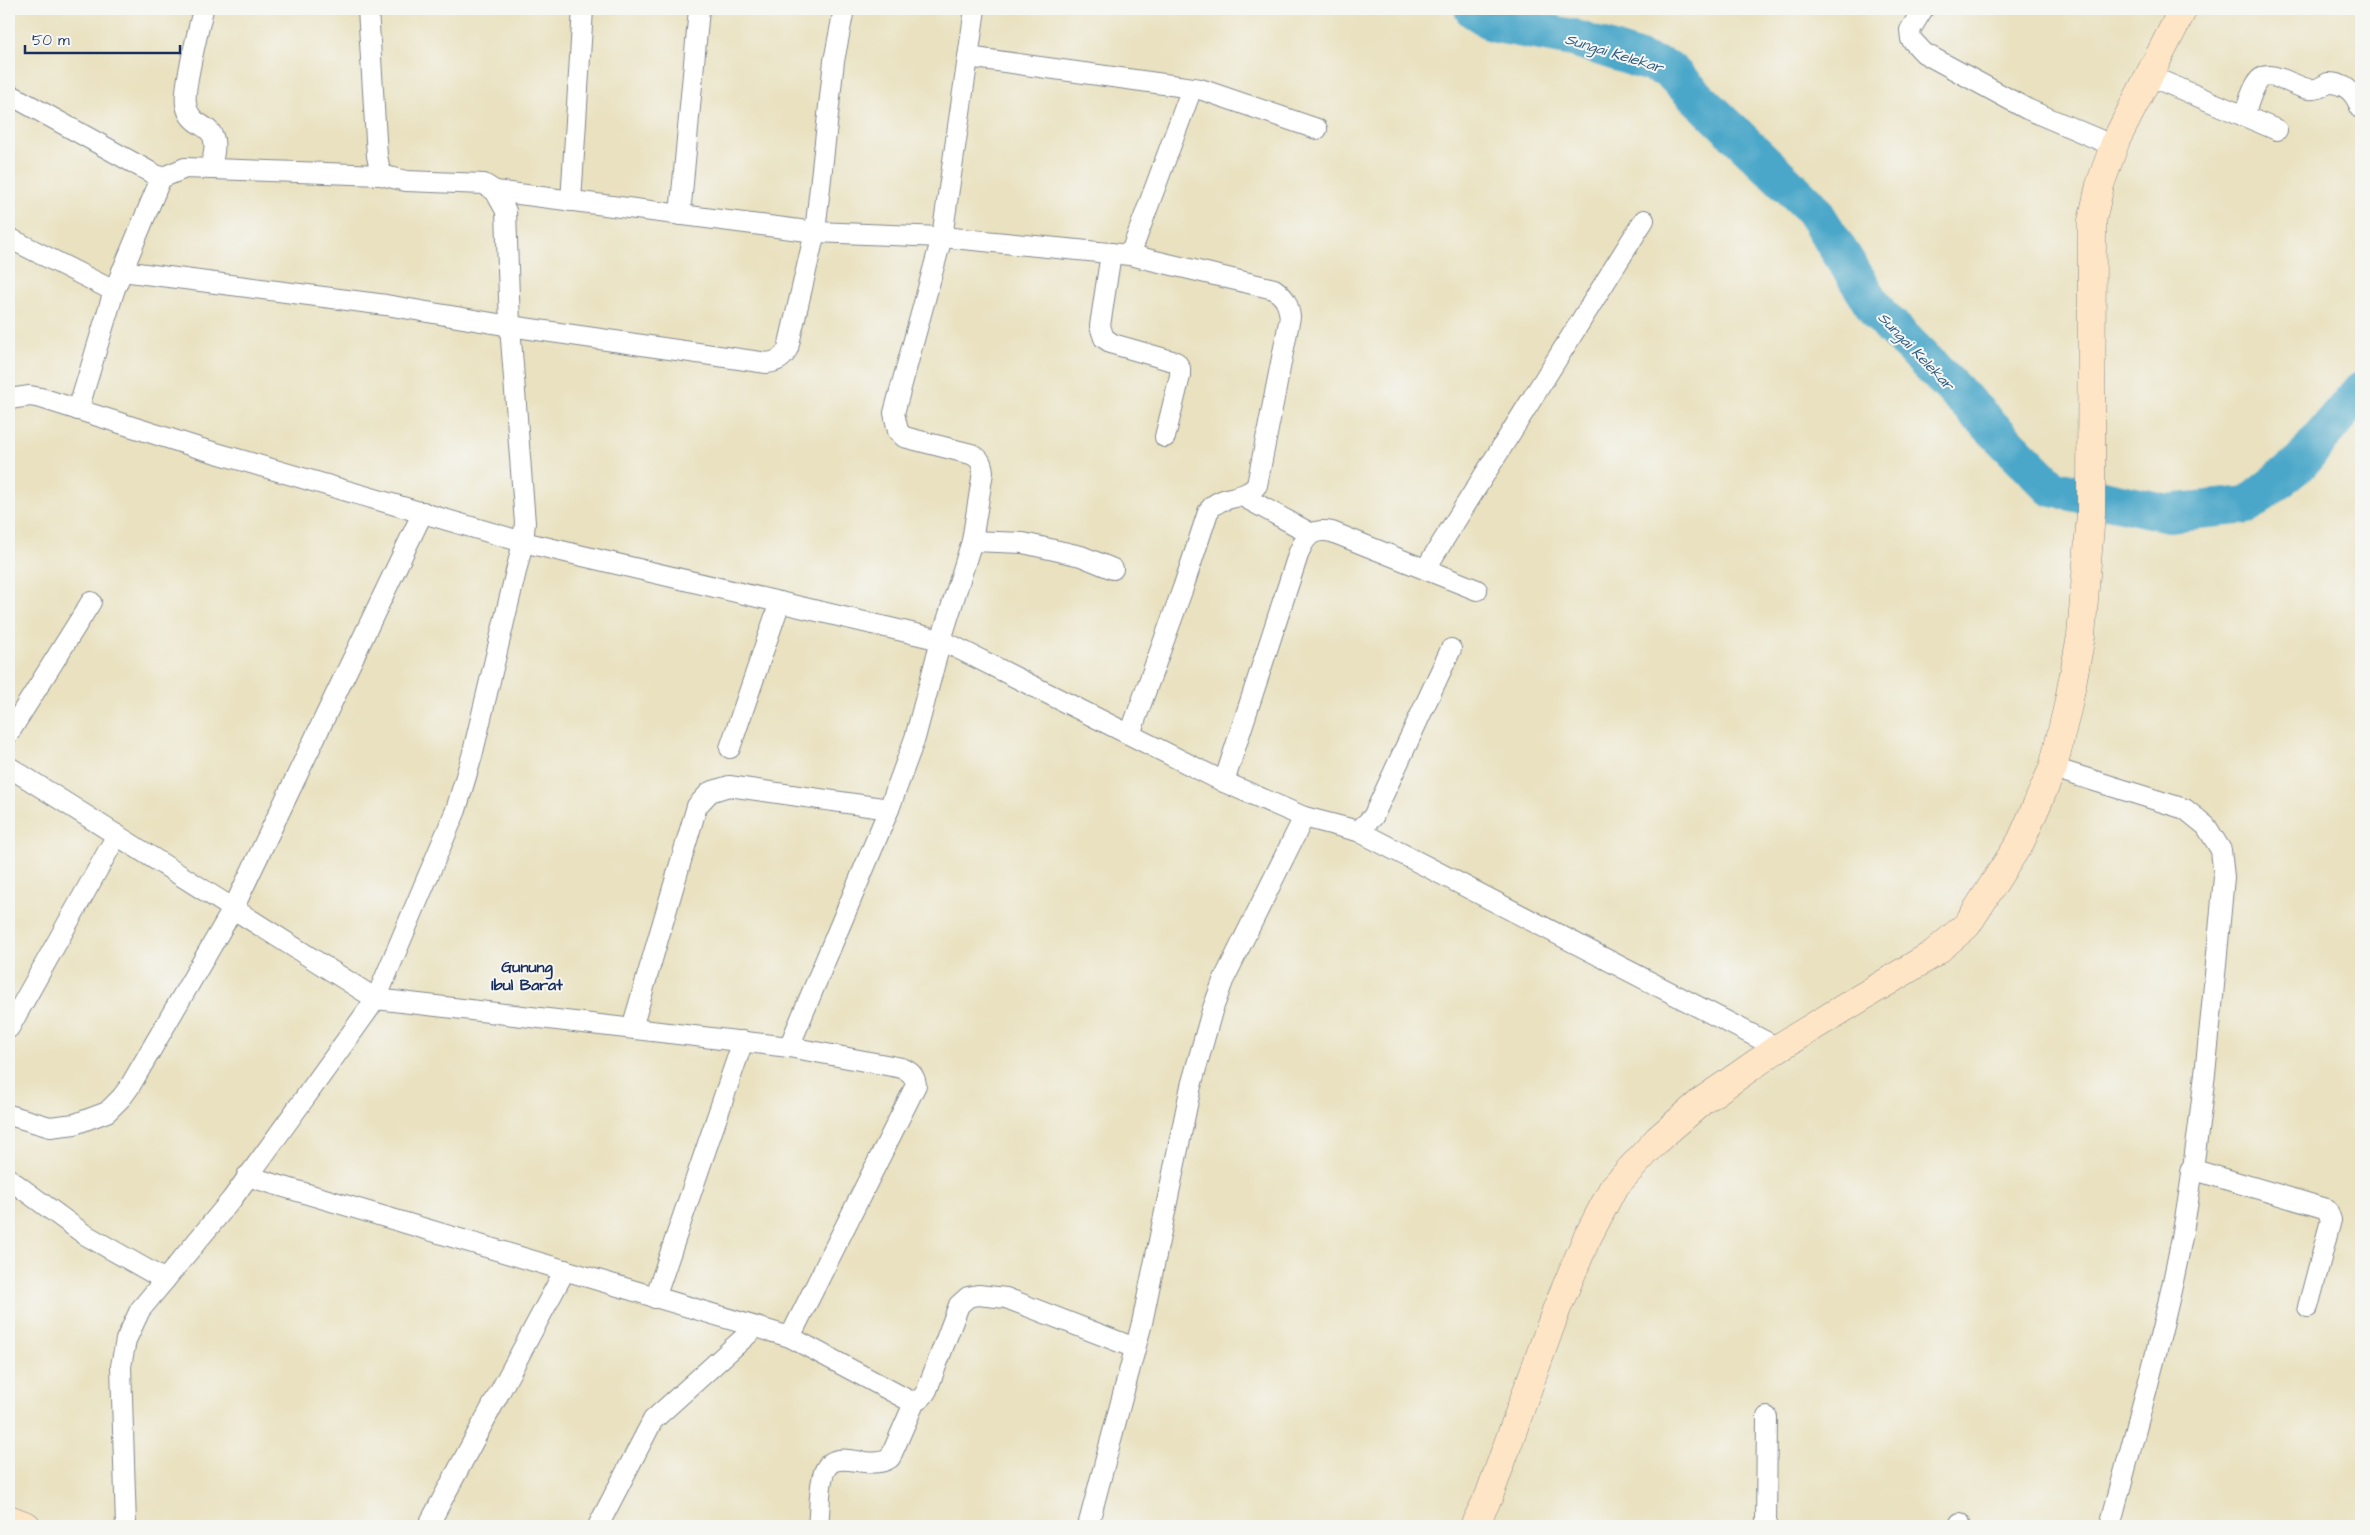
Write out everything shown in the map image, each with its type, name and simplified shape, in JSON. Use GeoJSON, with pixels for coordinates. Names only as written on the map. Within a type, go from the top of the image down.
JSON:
{"type":"FeatureCollection","features":[{"type":"Feature","properties":{"kind":"street"},"geometry":{"type":"LineString","coordinates":[[203,9],[185,102],[192,119],[208,129],[214,137],[216,147],[210,169]]}},
{"type":"Feature","properties":{"kind":"street"},"geometry":{"type":"LineString","coordinates":[[368,9],[376,139],[381,174]]}},
{"type":"Feature","properties":{"kind":"street"},"geometry":{"type":"LineString","coordinates":[[571,201],[583,9]]}},
{"type":"Feature","properties":{"kind":"street"},"geometry":{"type":"LineString","coordinates":[[680,214],[699,9]]}},
{"type":"Feature","properties":{"kind":"street"},"geometry":{"type":"LineString","coordinates":[[122,271],[386,305],[510,326],[767,363],[775,362],[786,354],[788,348],[815,232],[834,61],[844,9]]}},
{"type":"Feature","properties":{"kind":"street"},"geometry":{"type":"LineString","coordinates":[[789,1047],[889,809],[914,738],[941,640],[972,541],[983,472],[982,464],[978,457],[904,437],[898,431],[894,413],[942,237],[974,9]]}},
{"type":"Feature","properties":{"kind":"street"},"geometry":{"type":"LineString","coordinates":[[1923,9],[1910,30],[1910,39],[1924,53],[2026,109],[2114,146]]}},
{"type":"Feature","properties":{"kind":"street"},"geometry":{"type":"LineString","coordinates":[[1474,1526],[1489,1496],[1561,1299],[1586,1240],[1613,1188],[1658,1139],[1702,1101],[1778,1048],[1932,954],[1967,925],[2021,841],[2053,768],[2068,705],[2080,636],[2091,514],[2092,221],[2100,185],[2114,146],[2183,9]]}},
{"type":"Feature","properties":{"kind":"street"},"geometry":{"type":"LineString","coordinates":[[968,57],[1212,92],[1317,130]]}},
{"type":"Feature","properties":{"kind":"street"},"geometry":{"type":"LineString","coordinates":[[2150,76],[2277,130]]}},
{"type":"Feature","properties":{"kind":"street"},"geometry":{"type":"LineString","coordinates":[[2244,116],[2257,81],[2263,77],[2272,76],[2308,89],[2318,88],[2328,82],[2340,85],[2354,93],[2361,109]]}},
{"type":"Feature","properties":{"kind":"street"},"geometry":{"type":"LineString","coordinates":[[1165,437],[1180,376],[1180,368],[1176,362],[1113,344],[1104,338],[1100,326],[1120,254],[1192,88]]}},
{"type":"Feature","properties":{"kind":"street"},"geometry":{"type":"LineString","coordinates":[[9,94],[161,178]]}},
{"type":"Feature","properties":{"kind":"street"},"geometry":{"type":"LineString","coordinates":[[78,410],[114,291],[161,178],[185,168],[381,174],[406,181],[484,184],[495,191],[815,232],[942,237],[1120,254],[1274,289],[1283,296],[1288,304],[1290,317],[1257,484],[1251,492],[1212,504],[1130,734]]}},
{"type":"Feature","properties":{"kind":"street"},"geometry":{"type":"LineString","coordinates":[[126,1526],[121,1366],[126,1340],[140,1310],[232,1199],[376,999],[456,810],[472,756],[523,542],[525,523],[510,326],[506,211],[495,191]]}},
{"type":"Feature","properties":{"kind":"street"},"geometry":{"type":"LineString","coordinates":[[1426,568],[1644,220]]}},
{"type":"Feature","properties":{"kind":"street"},"geometry":{"type":"LineString","coordinates":[[9,238],[114,291]]}},
{"type":"Feature","properties":{"kind":"street"},"geometry":{"type":"LineString","coordinates":[[9,399],[30,396],[199,448],[523,542],[941,640],[1224,782],[1304,817],[1358,831],[1778,1048]]}},
{"type":"Feature","properties":{"kind":"street"},"geometry":{"type":"LineString","coordinates":[[1242,496],[1310,533]]}},
{"type":"Feature","properties":{"kind":"street"},"geometry":{"type":"LineString","coordinates":[[9,1115],[50,1127],[75,1124],[113,1107],[130,1086],[233,909],[423,512]]}},
{"type":"Feature","properties":{"kind":"street"},"geometry":{"type":"LineString","coordinates":[[1224,782],[1299,552],[1304,539],[1310,533],[1318,530],[1332,532],[1477,590]]}},
{"type":"Feature","properties":{"kind":"street"},"geometry":{"type":"LineString","coordinates":[[972,541],[1023,543],[1081,556],[1113,569]]}},
{"type":"Feature","properties":{"kind":"street"},"geometry":{"type":"LineString","coordinates":[[9,733],[91,602]]}},
{"type":"Feature","properties":{"kind":"street"},"geometry":{"type":"LineString","coordinates":[[730,748],[780,602]]}},
{"type":"Feature","properties":{"kind":"street"},"geometry":{"type":"LineString","coordinates":[[1358,831],[1373,817],[1451,649]]}},
{"type":"Feature","properties":{"kind":"street"},"geometry":{"type":"LineString","coordinates":[[9,767],[376,999],[789,1047],[902,1068],[909,1071],[916,1085],[790,1336]]}},
{"type":"Feature","properties":{"kind":"street"},"geometry":{"type":"LineString","coordinates":[[2053,768],[2185,809],[2206,826],[2221,850],[2223,886],[2207,1064],[2192,1170],[2171,1290],[2110,1526]]}},
{"type":"Feature","properties":{"kind":"street"},"geometry":{"type":"LineString","coordinates":[[632,1028],[697,806],[710,792],[729,786],[889,809]]}},
{"type":"Feature","properties":{"kind":"street"},"geometry":{"type":"LineString","coordinates":[[1088,1526],[1135,1348],[1191,1086],[1212,1011],[1223,981],[1304,817]]}},
{"type":"Feature","properties":{"kind":"street"},"geometry":{"type":"LineString","coordinates":[[9,1028],[117,835]]}},
{"type":"Feature","properties":{"kind":"street"},"geometry":{"type":"LineString","coordinates":[[655,1298],[743,1041]]}},
{"type":"Feature","properties":{"kind":"street"},"geometry":{"type":"LineString","coordinates":[[2192,1170],[2327,1209],[2331,1220],[2308,1307]]}},
{"type":"Feature","properties":{"kind":"street"},"geometry":{"type":"LineString","coordinates":[[247,1176],[655,1298],[790,1336],[908,1400],[915,1401],[922,1398],[927,1390],[959,1305],[968,1297],[978,1295],[1006,1298],[1135,1348]]}},
{"type":"Feature","properties":{"kind":"street"},"geometry":{"type":"LineString","coordinates":[[9,1179],[84,1234],[165,1280]]}},
{"type":"Feature","properties":{"kind":"street"},"geometry":{"type":"LineString","coordinates":[[428,1526],[565,1270]]}},
{"type":"Feature","properties":{"kind":"street"},"geometry":{"type":"LineString","coordinates":[[598,1526],[653,1420],[756,1326]]}},
{"type":"Feature","properties":{"kind":"street"},"geometry":{"type":"LineString","coordinates":[[818,1526],[822,1480],[825,1470],[832,1462],[841,1458],[870,1464],[883,1463],[890,1458],[915,1401]]}},
{"type":"Feature","properties":{"kind":"street"},"geometry":{"type":"LineString","coordinates":[[1766,1416],[1766,1526]]}},
{"type":"Feature","properties":{"kind":"street"},"geometry":{"type":"LineString","coordinates":[[9,1519],[27,1526]]}},
{"type":"Feature","properties":{"kind":"waterway","name":"Sungai Kelekar"},"geometry":{"type":"LineString","coordinates":[[1473,9],[1496,24],[1573,38],[1668,69],[1812,208],[1879,314],[2052,488],[2168,513],[2248,505],[2300,463],[2361,390]]}},
{"type":"Feature","properties":{"kind":"district","name":"Gunung Ibul Barat"},"geometry":{"type":"Point","coordinates":[527,975]}}]}
